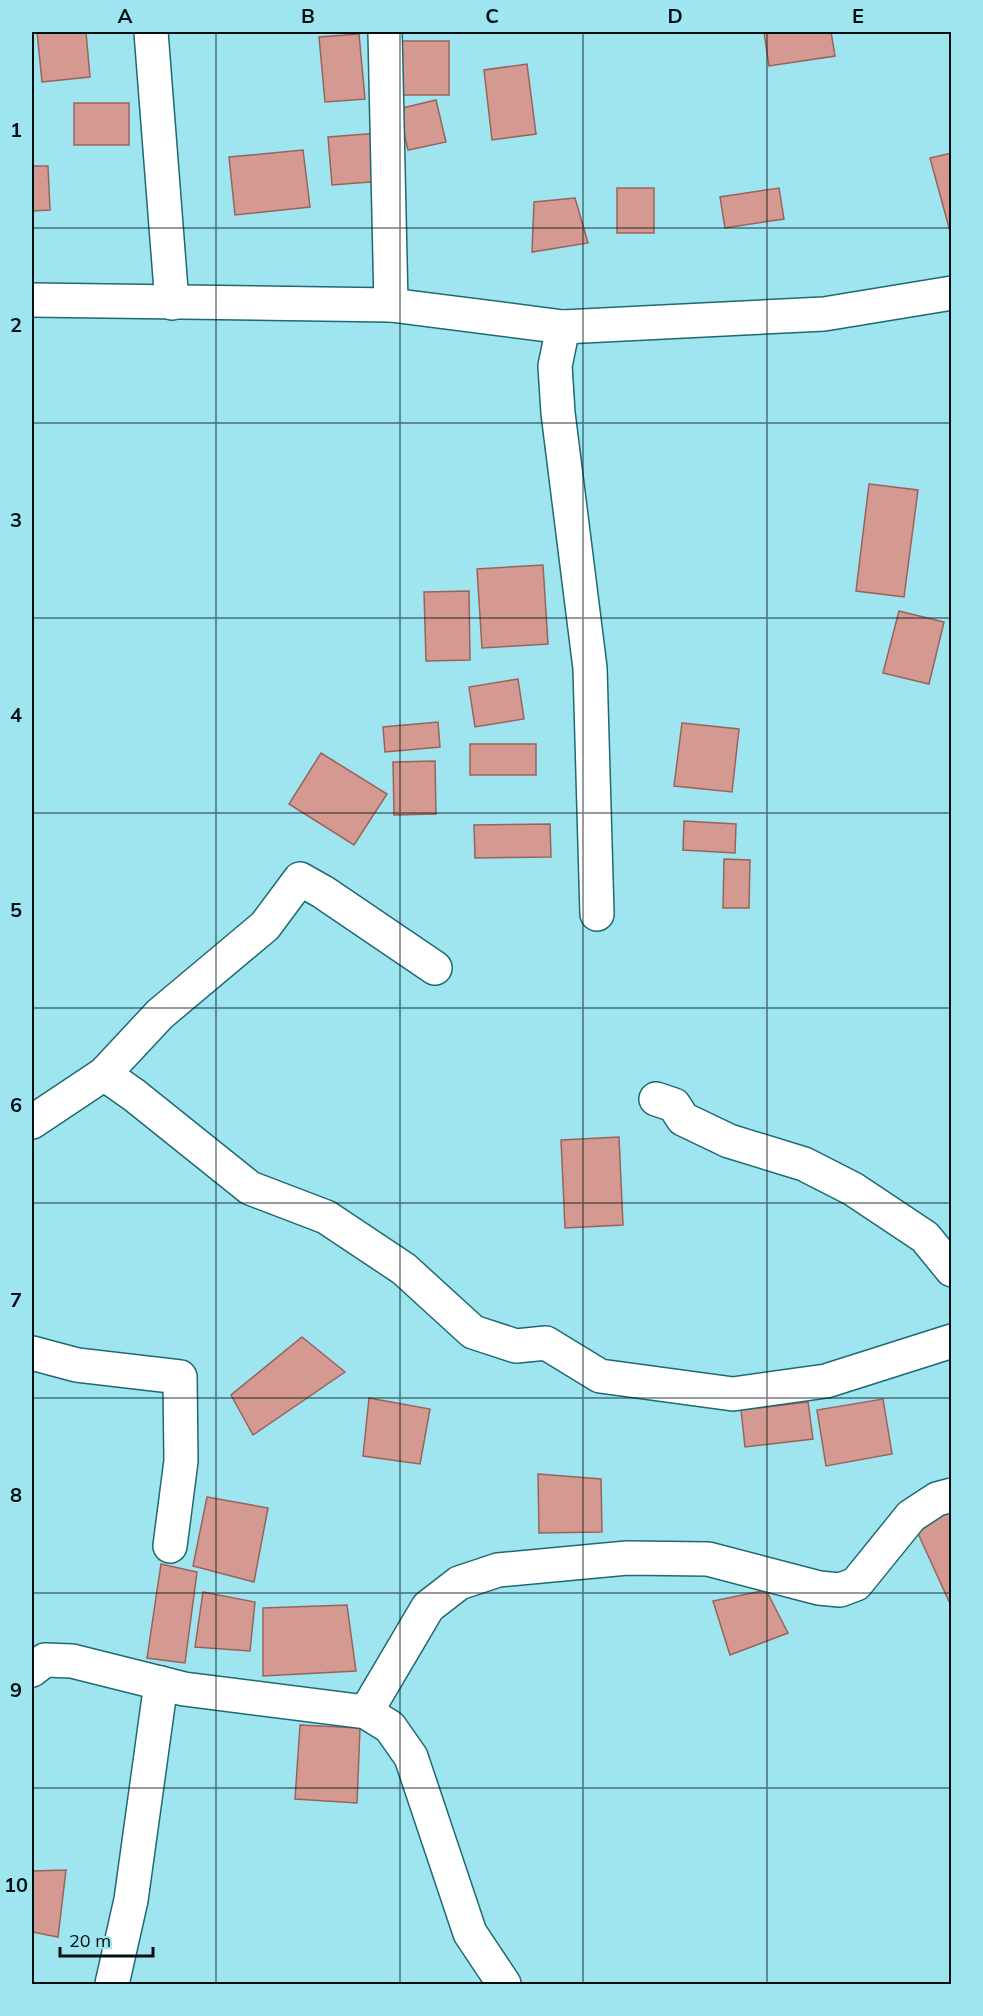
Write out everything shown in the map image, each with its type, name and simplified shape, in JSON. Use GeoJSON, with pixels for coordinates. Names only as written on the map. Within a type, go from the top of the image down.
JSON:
{"type":"FeatureCollection","features":[{"type":"Feature","properties":{"kind":"street"},"geometry":{"type":"LineString","coordinates":[[152,32],[172,303]]}},
{"type":"Feature","properties":{"kind":"street"},"geometry":{"type":"LineString","coordinates":[[385,32],[391,305]]}},
{"type":"Feature","properties":{"kind":"street"},"geometry":{"type":"LineString","coordinates":[[32,300],[391,305],[563,327],[824,314],[951,293]]}},
{"type":"Feature","properties":{"kind":"street"},"geometry":{"type":"LineString","coordinates":[[563,327],[555,366],[558,413],[590,668],[597,914]]}},
{"type":"Feature","properties":{"kind":"street"},"geometry":{"type":"LineString","coordinates":[[32,1122],[104,1074],[160,1014],[265,926],[300,879],[324,892],[435,969]]}},
{"type":"Feature","properties":{"kind":"street"},"geometry":{"type":"LineString","coordinates":[[104,1074],[134,1095],[250,1188],[326,1217],[404,1269],[473,1332],[516,1346],[546,1343],[600,1376],[733,1394],[826,1382],[951,1341]]}},
{"type":"Feature","properties":{"kind":"street"},"geometry":{"type":"LineString","coordinates":[[656,1099],[674,1106],[683,1119],[729,1141],[804,1164],[853,1189],[925,1237],[951,1270]]}},
{"type":"Feature","properties":{"kind":"street"},"geometry":{"type":"LineString","coordinates":[[32,1353],[77,1365],[180,1377],[181,1461],[170,1546]]}},
{"type":"Feature","properties":{"kind":"street"},"geometry":{"type":"LineString","coordinates":[[366,1712],[428,1607],[459,1582],[498,1570],[627,1558],[708,1559],[819,1588],[840,1590],[856,1584],[911,1516],[937,1499],[951,1495]]}},
{"type":"Feature","properties":{"kind":"street"},"geometry":{"type":"LineString","coordinates":[[32,1670],[45,1659],[72,1661],[184,1689],[366,1712],[390,1727],[411,1758],[470,1933],[504,1984]]}},
{"type":"Feature","properties":{"kind":"street"},"geometry":{"type":"LineString","coordinates":[[112,1984],[131,1900],[161,1683]]}},
{"type":"Feature","properties":{"kind":"building"},"geometry":{"type":"Polygon","coordinates":[[[37,32],[86,32],[90,77],[42,82],[37,32]]]}},
{"type":"Feature","properties":{"kind":"building"},"geometry":{"type":"Polygon","coordinates":[[[764,32],[831,32],[835,56],[769,66],[764,32]]]}},
{"type":"Feature","properties":{"kind":"building"},"geometry":{"type":"Polygon","coordinates":[[[359,34],[365,99],[325,102],[319,37],[359,34]]]}},
{"type":"Feature","properties":{"kind":"building"},"geometry":{"type":"Polygon","coordinates":[[[394,41],[449,41],[449,95],[394,95],[394,41]]]}},
{"type":"Feature","properties":{"kind":"building"},"geometry":{"type":"Polygon","coordinates":[[[527,64],[536,134],[492,140],[484,70],[527,64]]]}},
{"type":"Feature","properties":{"kind":"building"},"geometry":{"type":"Polygon","coordinates":[[[436,100],[446,142],[408,150],[398,109],[436,100]]]}},
{"type":"Feature","properties":{"kind":"building"},"geometry":{"type":"Polygon","coordinates":[[[74,103],[129,103],[129,145],[74,145],[74,103]]]}},
{"type":"Feature","properties":{"kind":"building"},"geometry":{"type":"Polygon","coordinates":[[[379,133],[383,181],[332,185],[328,137],[379,133]]]}},
{"type":"Feature","properties":{"kind":"building"},"geometry":{"type":"Polygon","coordinates":[[[303,150],[310,207],[235,215],[229,157],[303,150]]]}},
{"type":"Feature","properties":{"kind":"building"},"geometry":{"type":"Polygon","coordinates":[[[952,153],[952,235],[951,235],[930,158],[952,153]]]}},
{"type":"Feature","properties":{"kind":"building"},"geometry":{"type":"Polygon","coordinates":[[[32,166],[48,166],[50,210],[32,211],[32,166]]]}},
{"type":"Feature","properties":{"kind":"building"},"geometry":{"type":"Polygon","coordinates":[[[617,188],[654,188],[654,233],[617,233],[617,188]]]}},
{"type":"Feature","properties":{"kind":"building"},"geometry":{"type":"Polygon","coordinates":[[[779,188],[784,219],[725,228],[720,197],[779,188]]]}},
{"type":"Feature","properties":{"kind":"building"},"geometry":{"type":"Polygon","coordinates":[[[575,198],[588,243],[532,252],[534,202],[575,198]]]}},
{"type":"Feature","properties":{"kind":"building"},"geometry":{"type":"Polygon","coordinates":[[[869,484],[918,490],[904,597],[856,591],[869,484]]]}},
{"type":"Feature","properties":{"kind":"building"},"geometry":{"type":"Polygon","coordinates":[[[543,565],[548,644],[482,648],[477,569],[543,565]]]}},
{"type":"Feature","properties":{"kind":"building"},"geometry":{"type":"Polygon","coordinates":[[[469,591],[470,660],[426,661],[424,592],[469,591]]]}},
{"type":"Feature","properties":{"kind":"building"},"geometry":{"type":"Polygon","coordinates":[[[899,611],[944,622],[929,684],[883,673],[899,611]]]}},
{"type":"Feature","properties":{"kind":"building"},"geometry":{"type":"Polygon","coordinates":[[[518,679],[524,719],[475,727],[469,687],[518,679]]]}},
{"type":"Feature","properties":{"kind":"building"},"geometry":{"type":"Polygon","coordinates":[[[438,722],[440,747],[385,752],[383,727],[438,722]]]}},
{"type":"Feature","properties":{"kind":"building"},"geometry":{"type":"Polygon","coordinates":[[[682,723],[739,729],[732,792],[674,786],[682,723]]]}},
{"type":"Feature","properties":{"kind":"building"},"geometry":{"type":"Polygon","coordinates":[[[470,744],[536,744],[536,775],[470,775],[470,744]]]}},
{"type":"Feature","properties":{"kind":"building"},"geometry":{"type":"Polygon","coordinates":[[[321,753],[387,794],[354,845],[289,804],[321,753]]]}},
{"type":"Feature","properties":{"kind":"building"},"geometry":{"type":"Polygon","coordinates":[[[435,761],[436,814],[394,815],[393,762],[435,761]]]}},
{"type":"Feature","properties":{"kind":"building"},"geometry":{"type":"Polygon","coordinates":[[[684,821],[736,824],[735,853],[683,850],[684,821]]]}},
{"type":"Feature","properties":{"kind":"building"},"geometry":{"type":"Polygon","coordinates":[[[550,824],[551,857],[475,858],[474,825],[550,824]]]}},
{"type":"Feature","properties":{"kind":"building"},"geometry":{"type":"Polygon","coordinates":[[[724,859],[750,860],[749,908],[723,908],[724,859]]]}},
{"type":"Feature","properties":{"kind":"building"},"geometry":{"type":"Polygon","coordinates":[[[619,1137],[623,1225],[565,1228],[561,1140],[619,1137]]]}},
{"type":"Feature","properties":{"kind":"building"},"geometry":{"type":"Polygon","coordinates":[[[302,1337],[345,1372],[253,1435],[231,1395],[302,1337]]]}},
{"type":"Feature","properties":{"kind":"building"},"geometry":{"type":"Polygon","coordinates":[[[369,1398],[430,1409],[420,1464],[363,1456],[369,1398]]]}},
{"type":"Feature","properties":{"kind":"building"},"geometry":{"type":"Polygon","coordinates":[[[883,1399],[892,1454],[826,1466],[817,1410],[883,1399]]]}},
{"type":"Feature","properties":{"kind":"building"},"geometry":{"type":"Polygon","coordinates":[[[808,1402],[813,1439],[745,1447],[741,1410],[808,1402]]]}},
{"type":"Feature","properties":{"kind":"building"},"geometry":{"type":"Polygon","coordinates":[[[538,1474],[601,1479],[602,1532],[539,1533],[538,1474]]]}},
{"type":"Feature","properties":{"kind":"building"},"geometry":{"type":"Polygon","coordinates":[[[207,1497],[268,1508],[254,1582],[193,1566],[207,1497]]]}},
{"type":"Feature","properties":{"kind":"building"},"geometry":{"type":"Polygon","coordinates":[[[952,1511],[952,1608],[915,1527],[952,1511]]]}},
{"type":"Feature","properties":{"kind":"building"},"geometry":{"type":"Polygon","coordinates":[[[161,1564],[197,1572],[185,1663],[147,1658],[161,1564]]]}},
{"type":"Feature","properties":{"kind":"building"},"geometry":{"type":"Polygon","coordinates":[[[766,1590],[788,1633],[730,1655],[713,1601],[766,1590]]]}},
{"type":"Feature","properties":{"kind":"building"},"geometry":{"type":"Polygon","coordinates":[[[203,1592],[255,1602],[250,1651],[195,1647],[203,1592]]]}},
{"type":"Feature","properties":{"kind":"building"},"geometry":{"type":"Polygon","coordinates":[[[347,1605],[356,1671],[263,1676],[263,1608],[347,1605]]]}},
{"type":"Feature","properties":{"kind":"building"},"geometry":{"type":"Polygon","coordinates":[[[300,1725],[360,1728],[357,1803],[295,1799],[300,1725]]]}},
{"type":"Feature","properties":{"kind":"building"},"geometry":{"type":"Polygon","coordinates":[[[66,1870],[58,1937],[32,1932],[32,1871],[66,1870]]]}}]}
